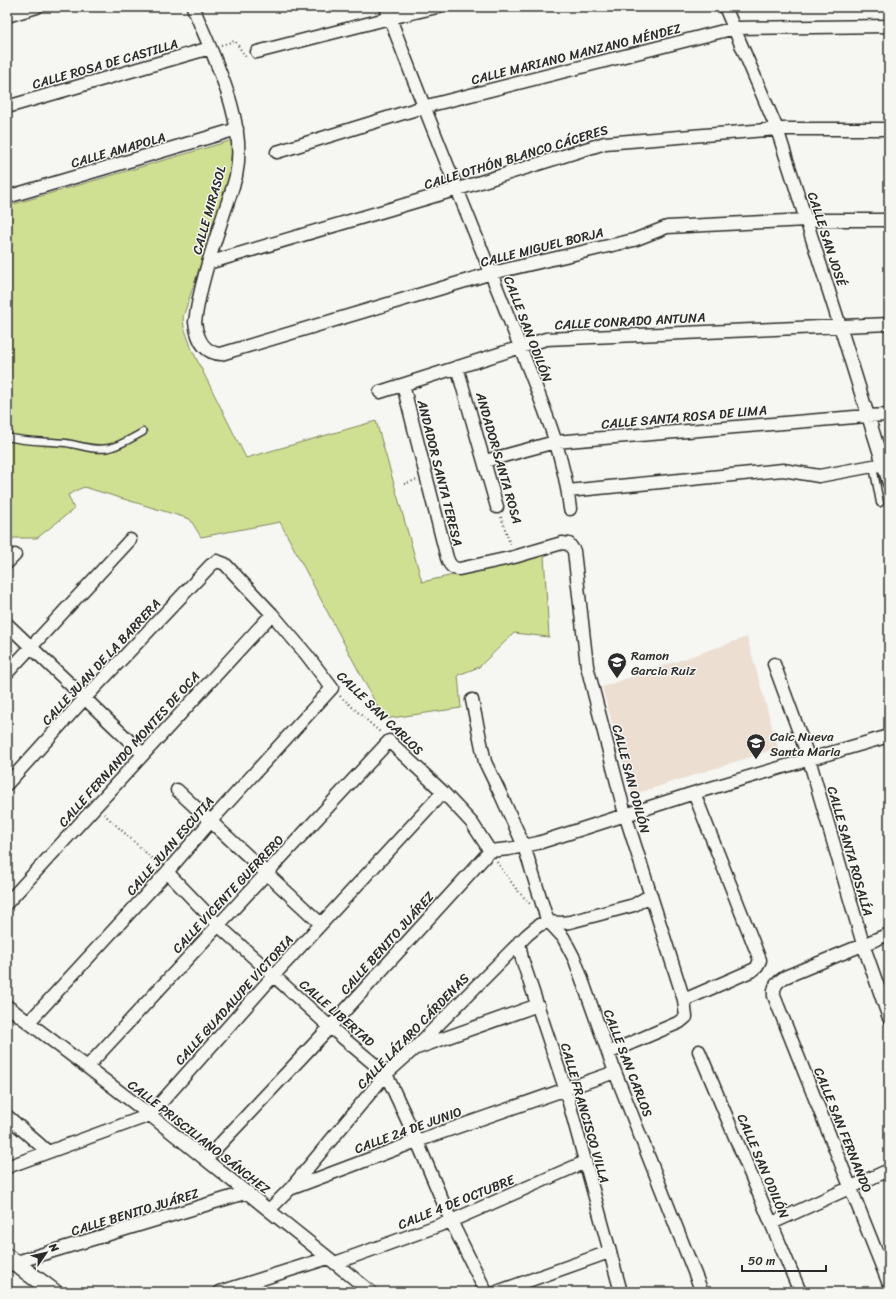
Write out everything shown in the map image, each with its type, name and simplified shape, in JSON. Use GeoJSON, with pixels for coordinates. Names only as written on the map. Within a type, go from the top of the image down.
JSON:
{"type":"FeatureCollection","features":[{"type":"Feature","properties":{"kind":"street"},"geometry":{"type":"LineString","coordinates":[[7,16],[37,7]]}},
{"type":"Feature","properties":{"kind":"street","name":"CALLE MIRASOL"},"geometry":{"type":"LineString","coordinates":[[193,7],[225,85],[237,129],[238,144],[236,176],[208,264],[195,322],[196,331],[202,344],[209,352]]}},
{"type":"Feature","properties":{"kind":"street"},"geometry":{"type":"LineString","coordinates":[[257,52],[388,12],[437,7]]}},
{"type":"Feature","properties":{"kind":"street","name":"CALLE SAN JOSÉ"},"geometry":{"type":"LineString","coordinates":[[725,7],[777,129],[867,416],[878,466],[889,483]]}},
{"type":"Feature","properties":{"kind":"street","name":"CALLE SAN ODILÓN"},"geometry":{"type":"LineString","coordinates":[[388,12],[423,107],[492,273],[555,442],[568,492],[570,509]]}},
{"type":"Feature","properties":{"kind":"street","name":"CALLE MARIANO MANZANO MÉNDEZ"},"geometry":{"type":"LineString","coordinates":[[277,152],[423,107],[735,28],[889,26]]}},
{"type":"Feature","properties":{"kind":"street","name":"CALLE ROSA DE CASTILLA"},"geometry":{"type":"LineString","coordinates":[[7,107],[210,48]]}},
{"type":"Feature","properties":{"kind":"street","name":"CALLE AMAPOLA"},"geometry":{"type":"LineString","coordinates":[[7,196],[237,129]]}},
{"type":"Feature","properties":{"kind":"street","name":"CALLE OTHÓN BLANCO CÁCERES"},"geometry":{"type":"LineString","coordinates":[[208,264],[605,143],[777,129],[889,129]]}},
{"type":"Feature","properties":{"kind":"street","name":"CALLE MIGUEL BORJA"},"geometry":{"type":"LineString","coordinates":[[209,352],[221,354],[492,273],[634,240],[673,226],[806,220],[889,220]]}},
{"type":"Feature","properties":{"kind":"street","name":"CALLE CONRADO ANTUNA"},"geometry":{"type":"LineString","coordinates":[[380,392],[546,339],[889,324]]}},
{"type":"Feature","properties":{"kind":"street","name":"ANDADOR SANTA ROSA"},"geometry":{"type":"LineString","coordinates":[[457,367],[497,507]]}},
{"type":"Feature","properties":{"kind":"street","name":"ANDADOR SANTA TERESA"},"geometry":{"type":"LineString","coordinates":[[403,384],[447,558],[452,567],[460,569],[514,557]]}},
{"type":"Feature","properties":{"kind":"street","name":"CALLE SANTA ROSA DE LIMA"},"geometry":{"type":"LineString","coordinates":[[485,461],[555,442],[889,415]]}},
{"type":"Feature","properties":{"kind":"street"},"geometry":{"type":"LineString","coordinates":[[568,492],[783,470],[819,476],[878,466]]}},
{"type":"Feature","properties":{"kind":"street"},"geometry":{"type":"LineString","coordinates":[[7,673],[130,540]]}},
{"type":"Feature","properties":{"kind":"street","name":"CALLE SAN ODILÓN"},"geometry":{"type":"LineString","coordinates":[[514,557],[562,543],[569,544],[574,552],[587,666],[625,814],[684,1000],[686,1017],[680,1022],[608,1053]]}},
{"type":"Feature","properties":{"kind":"street","name":"CALLE SAN CARLOS"},"geometry":{"type":"LineString","coordinates":[[217,561],[225,564],[272,614],[306,654],[332,688]]}},
{"type":"Feature","properties":{"kind":"street","name":"CALLE JUAN DE LA BARRERA"},"geometry":{"type":"LineString","coordinates":[[7,784],[85,698],[211,565],[217,561]]}},
{"type":"Feature","properties":{"kind":"street","name":"CALLE FERNANDO MONTES DE OCA"},"geometry":{"type":"LineString","coordinates":[[7,903],[272,614]]}},
{"type":"Feature","properties":{"kind":"street"},"geometry":{"type":"LineString","coordinates":[[7,624],[143,754]]}},
{"type":"Feature","properties":{"kind":"street","name":"CALLE SANTA ROSALÍA"},"geometry":{"type":"LineString","coordinates":[[774,664],[809,759],[863,944],[889,1018]]}},
{"type":"Feature","properties":{"kind":"street","name":"CALLE JUAN ESCUTIA"},"geometry":{"type":"LineString","coordinates":[[29,1022],[167,872],[210,822],[332,688]]}},
{"type":"Feature","properties":{"kind":"street","name":"CALLE SAN CARLOS"},"geometry":{"type":"LineString","coordinates":[[472,700],[485,762],[524,846],[547,919],[568,945],[615,1072],[702,1292]]}},
{"type":"Feature","properties":{"kind":"street"},"geometry":{"type":"LineString","coordinates":[[493,851],[538,843],[625,814],[889,736]]}},
{"type":"Feature","properties":{"kind":"street","name":"CALLE SAN CARLOS"},"geometry":{"type":"LineString","coordinates":[[389,741],[443,792],[472,823],[493,851]]}},
{"type":"Feature","properties":{"kind":"street","name":"CALLE VICENTE GUERRERO"},"geometry":{"type":"LineString","coordinates":[[87,1067],[389,741]]}},
{"type":"Feature","properties":{"kind":"street"},"geometry":{"type":"LineString","coordinates":[[177,790],[321,924]]}},
{"type":"Feature","properties":{"kind":"street","name":"CALLE GUADALUPE VICTORIA"},"geometry":{"type":"LineString","coordinates":[[7,1167],[150,1115],[321,924],[443,792]]}},
{"type":"Feature","properties":{"kind":"street"},"geometry":{"type":"LineString","coordinates":[[684,1000],[753,970],[760,964],[760,956],[694,793]]}},
{"type":"Feature","properties":{"kind":"street","name":"CALLE BENITO JUÁREZ"},"geometry":{"type":"LineString","coordinates":[[206,1159],[493,851]]}},
{"type":"Feature","properties":{"kind":"street","name":"CALLE LIBERTAD"},"geometry":{"type":"LineString","coordinates":[[167,872],[218,925],[330,1027],[386,1074],[417,1141],[451,1221],[486,1292]]}},
{"type":"Feature","properties":{"kind":"street"},"geometry":{"type":"LineString","coordinates":[[547,919],[561,923],[570,922],[634,906],[651,895]]}},
{"type":"Feature","properties":{"kind":"street","name":"CALLE LÁZARO CÁRDENAS"},"geometry":{"type":"LineString","coordinates":[[290,1189],[386,1074],[414,1049],[519,942],[547,919]]}},
{"type":"Feature","properties":{"kind":"street"},"geometry":{"type":"LineString","coordinates":[[863,944],[889,934]]}},
{"type":"Feature","properties":{"kind":"street","name":"CALLE FRANCISCO VILLA"},"geometry":{"type":"LineString","coordinates":[[519,942],[522,959],[565,1088],[621,1292]]}},
{"type":"Feature","properties":{"kind":"street","name":"CALLE SAN FERNANDO"},"geometry":{"type":"LineString","coordinates":[[863,944],[784,977],[775,985],[774,996],[889,1284]]}},
{"type":"Feature","properties":{"kind":"street"},"geometry":{"type":"LineString","coordinates":[[414,1049],[538,1005]]}},
{"type":"Feature","properties":{"kind":"street","name":"CALLE PRISCILIANO SÁNCHEZ"},"geometry":{"type":"LineString","coordinates":[[7,1006],[150,1115],[372,1292]]}},
{"type":"Feature","properties":{"kind":"street","name":"CALLE SAN ODILÓN"},"geometry":{"type":"LineString","coordinates":[[699,1051],[800,1292]]}},
{"type":"Feature","properties":{"kind":"street","name":"CALLE 24 DE JUNIO"},"geometry":{"type":"LineString","coordinates":[[270,1210],[290,1189],[417,1141],[565,1088],[615,1072]]}},
{"type":"Feature","properties":{"kind":"street"},"geometry":{"type":"LineString","coordinates":[[7,1116],[48,1152]]}},
{"type":"Feature","properties":{"kind":"street","name":"CALLE 4 DE OCTUBRE"},"geometry":{"type":"LineString","coordinates":[[220,1292],[332,1261],[451,1221],[585,1162]]}},
{"type":"Feature","properties":{"kind":"street"},"geometry":{"type":"LineString","coordinates":[[772,1223],[889,1170]]}},
{"type":"Feature","properties":{"kind":"street","name":"CALLE BENITO JUÁREZ"},"geometry":{"type":"LineString","coordinates":[[10,1262],[248,1192]]}},
{"type":"Feature","properties":{"kind":"street"},"geometry":{"type":"LineString","coordinates":[[497,1292],[609,1252]]}},
{"type":"Feature","properties":{"kind":"street"},"geometry":{"type":"LineString","coordinates":[[10,1262],[54,1292]]}},
{"type":"Feature","properties":{"kind":"lane"},"geometry":{"type":"LineString","coordinates":[[7,436],[20,440],[67,443],[97,449],[109,448],[125,443],[143,432]]}},
{"type":"Feature","properties":{"kind":"lane"},"geometry":{"type":"LineString","coordinates":[[878,466],[880,503]]}},
{"type":"Feature","properties":{"kind":"path"},"geometry":{"type":"LineString","coordinates":[[235,41],[244,56]]}},
{"type":"Feature","properties":{"kind":"path","name":"ANDADOR SANTA ROSA"},"geometry":{"type":"LineString","coordinates":[[497,507],[514,557]]}},
{"type":"Feature","properties":{"kind":"path","name":"CALLE SAN CARLOS"},"geometry":{"type":"LineString","coordinates":[[332,688],[389,741]]}},
{"type":"Feature","properties":{"kind":"path"},"geometry":{"type":"LineString","coordinates":[[96,806],[167,872]]}},
{"type":"Feature","properties":{"kind":"path"},"geometry":{"type":"LineString","coordinates":[[493,851],[517,890],[547,919]]}},
{"type":"Feature","properties":{"kind":"shaded area"},"geometry":{"type":"Polygon","coordinates":[[[747,637],[778,748],[632,795],[602,687],[747,637]]]}},
{"type":"Feature","properties":{"kind":"green space"},"geometry":{"type":"Polygon","coordinates":[[[233,140],[228,183],[183,317],[184,327],[192,350],[246,458],[376,421],[422,582],[544,555],[549,637],[514,633],[479,667],[458,675],[461,708],[384,719],[280,522],[201,537],[190,519],[84,487],[68,495],[74,509],[37,538],[14,538],[7,544],[7,206],[233,140]]]}},
{"type":"Feature","properties":{"kind":"place","name":"Ramon Garcia Ruiz"},"geometry":{"type":"Point","coordinates":[617,679]}},
{"type":"Feature","properties":{"kind":"place","name":"Caic Nueva Santa Maria"},"geometry":{"type":"Point","coordinates":[756,760]}}]}
